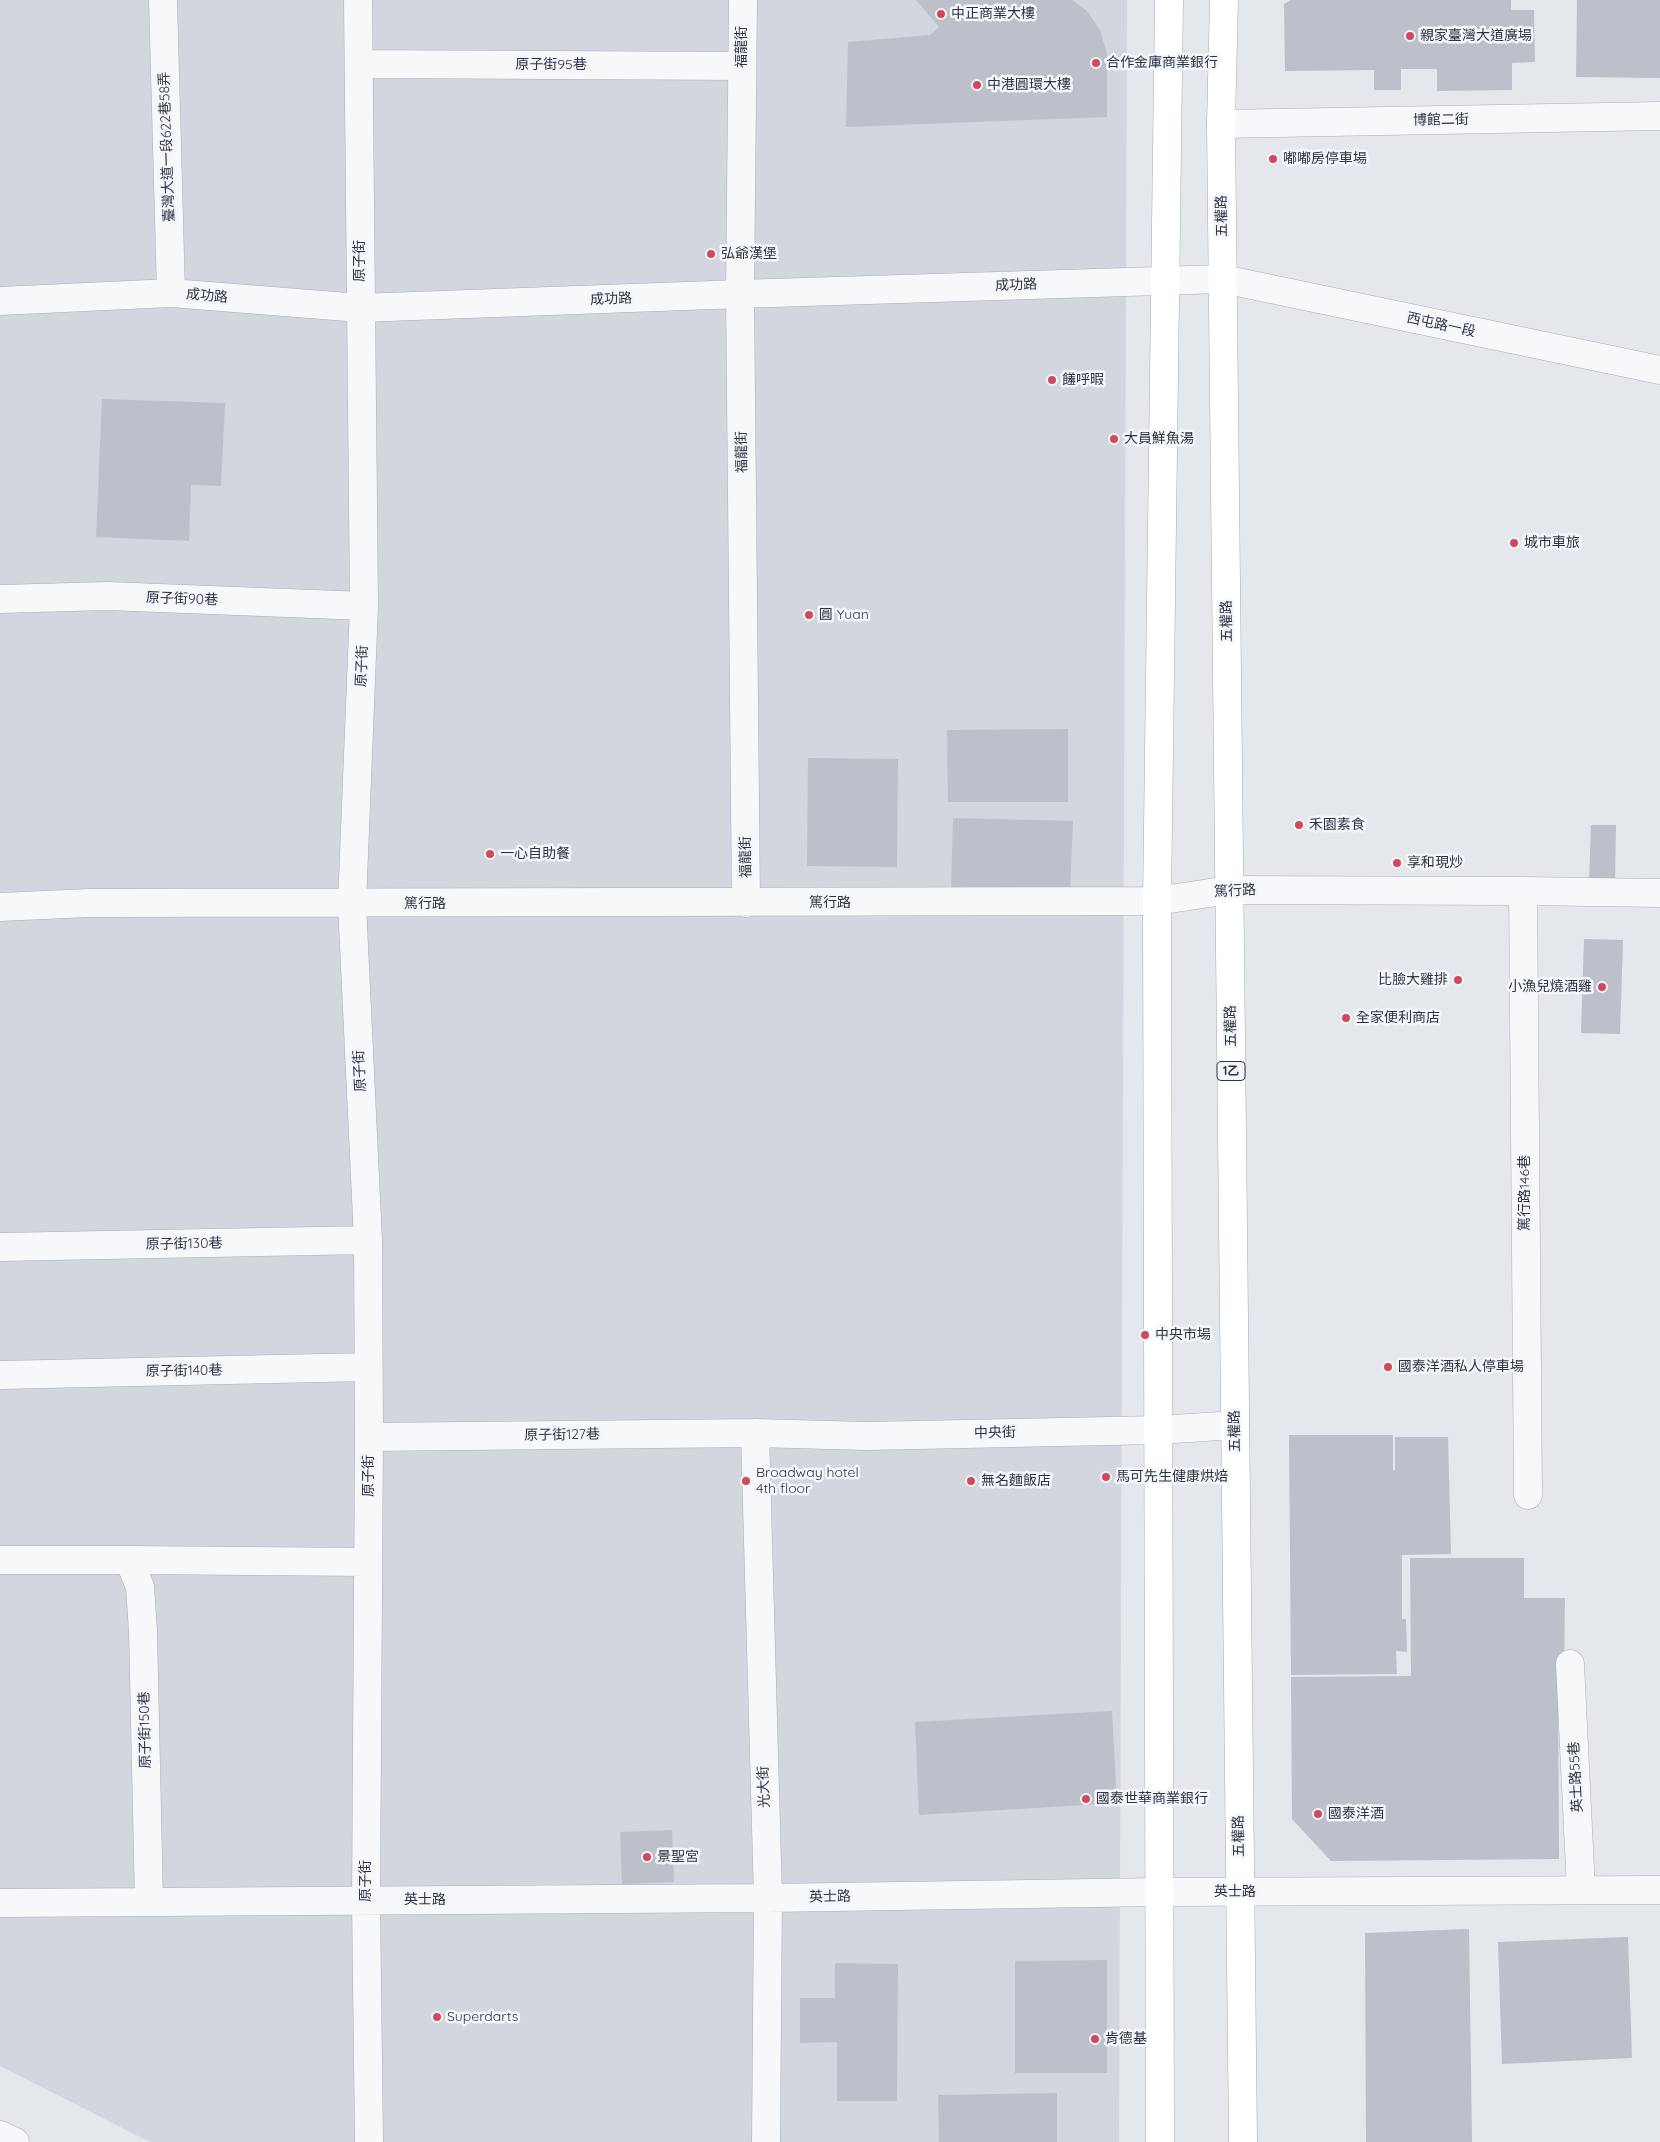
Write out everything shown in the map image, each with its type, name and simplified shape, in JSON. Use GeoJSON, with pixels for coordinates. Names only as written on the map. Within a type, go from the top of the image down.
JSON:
{"type":"FeatureCollection","features":[{"type":"Feature","properties":{"kind":"main road"},"geometry":{"type":"LineString","coordinates":[[1160,2142],[1160,1430],[1157,901],[1169,0]]}},
{"type":"Feature","properties":{"kind":"main road","name":"五權路"},"geometry":{"type":"LineString","coordinates":[[1224,0],[1221,124],[1243,2142]]}},
{"type":"Feature","properties":{"kind":"street","name":"臺灣大道一段622巷58弄"},"geometry":{"type":"LineString","coordinates":[[163,0],[172,293]]}},
{"type":"Feature","properties":{"kind":"street","name":"原子街"},"geometry":{"type":"LineString","coordinates":[[358,0],[364,606],[352,904],[368,1240],[369,1437],[366,1901],[369,2142]]}},
{"type":"Feature","properties":{"kind":"street","name":"福龍街"},"geometry":{"type":"LineString","coordinates":[[743,0],[740,294],[746,903]]}},
{"type":"Feature","properties":{"kind":"street","name":"原子街95巷"},"geometry":{"type":"LineString","coordinates":[[359,64],[742,66]]}},
{"type":"Feature","properties":{"kind":"street","name":"博館二街"},"geometry":{"type":"LineString","coordinates":[[1221,124],[1660,116]]}},
{"type":"Feature","properties":{"kind":"street","name":"成功路"},"geometry":{"type":"LineString","coordinates":[[0,301],[172,293],[360,308],[1223,279]]}},
{"type":"Feature","properties":{"kind":"street","name":"西屯路一段"},"geometry":{"type":"LineString","coordinates":[[1223,279],[1660,370]]}},
{"type":"Feature","properties":{"kind":"street","name":"原子街90巷"},"geometry":{"type":"LineString","coordinates":[[0,599],[108,596],[364,606]]}},
{"type":"Feature","properties":{"kind":"street","name":"篤行路"},"geometry":{"type":"LineString","coordinates":[[0,907],[89,903],[1157,901],[1229,890],[1523,891],[1660,894]]}},
{"type":"Feature","properties":{"kind":"street","name":"篤行路146巷"},"geometry":{"type":"LineString","coordinates":[[1523,891],[1528,1496]]}},
{"type":"Feature","properties":{"kind":"street","name":"原子街130巷"},"geometry":{"type":"LineString","coordinates":[[0,1247],[368,1240]]}},
{"type":"Feature","properties":{"kind":"street","name":"原子街140巷"},"geometry":{"type":"LineString","coordinates":[[0,1375],[368,1367]]}},
{"type":"Feature","properties":{"kind":"street","name":"中央街"},"geometry":{"type":"LineString","coordinates":[[755,1433],[867,1436],[1160,1430],[1235,1425]]}},
{"type":"Feature","properties":{"kind":"street","name":"原子街127巷"},"geometry":{"type":"LineString","coordinates":[[369,1437],[755,1433]]}},
{"type":"Feature","properties":{"kind":"street","name":"光大街"},"geometry":{"type":"LineString","coordinates":[[755,1433],[768,1898],[766,2142]]}},
{"type":"Feature","properties":{"kind":"street"},"geometry":{"type":"LineString","coordinates":[[0,1560],[368,1562]]}},
{"type":"Feature","properties":{"kind":"street","name":"原子街150巷"},"geometry":{"type":"LineString","coordinates":[[129,1560],[140,1587],[143,1631],[150,1902]]}},
{"type":"Feature","properties":{"kind":"street","name":"英士路55巷"},"geometry":{"type":"LineString","coordinates":[[1570,1664],[1581,1890]]}},
{"type":"Feature","properties":{"kind":"street","name":"英士路"},"geometry":{"type":"LineString","coordinates":[[0,1903],[768,1898],[1160,1892],[1660,1890]]}},
{"type":"Feature","properties":{"kind":"street"},"geometry":{"type":"LineString","coordinates":[[0,2134],[15,2142]]}},
{"type":"Feature","properties":{"kind":"shaded area"},"geometry":{"type":"Polygon","coordinates":[[[0,0],[1127,0],[1119,2142],[150,2142],[0,2066],[0,0]]]}},
{"type":"Feature","properties":{"kind":"building","name":"中港圓環大樓"},"geometry":{"type":"Polygon","coordinates":[[[916,0],[1072,0],[1087,11],[1100,30],[1107,54],[1107,117],[846,127],[848,42],[930,35],[939,27],[916,0]]]}},
{"type":"Feature","properties":{"kind":"building","name":"親家臺灣大道廣場"},"geometry":{"type":"Polygon","coordinates":[[[1291,0],[1511,0],[1511,10],[1534,10],[1535,62],[1512,63],[1512,90],[1437,91],[1437,69],[1401,69],[1401,90],[1374,90],[1374,70],[1285,71],[1284,4],[1291,0]]]}},
{"type":"Feature","properties":{"kind":"building"},"geometry":{"type":"Polygon","coordinates":[[[1577,0],[1660,0],[1660,78],[1576,77],[1577,0]]]}},
{"type":"Feature","properties":{"kind":"building"},"geometry":{"type":"Polygon","coordinates":[[[102,399],[225,403],[221,486],[191,485],[189,541],[96,537],[102,399]]]}},
{"type":"Feature","properties":{"kind":"building"},"geometry":{"type":"Polygon","coordinates":[[[1068,729],[1068,802],[948,802],[947,730],[1068,729]]]}},
{"type":"Feature","properties":{"kind":"building"},"geometry":{"type":"Polygon","coordinates":[[[808,758],[898,759],[897,867],[807,866],[808,758]]]}},
{"type":"Feature","properties":{"kind":"building"},"geometry":{"type":"Polygon","coordinates":[[[953,818],[1073,821],[1070,894],[951,891],[953,818]]]}},
{"type":"Feature","properties":{"kind":"building"},"geometry":{"type":"Polygon","coordinates":[[[1591,825],[1616,825],[1615,882],[1589,882],[1591,825]]]}},
{"type":"Feature","properties":{"kind":"building","name":"小漁兒燒酒雞"},"geometry":{"type":"Polygon","coordinates":[[[1584,939],[1623,940],[1620,1034],[1581,1033],[1584,939]]]}},
{"type":"Feature","properties":{"kind":"building"},"geometry":{"type":"Polygon","coordinates":[[[1289,1435],[1393,1435],[1393,1471],[1395,1470],[1395,1437],[1448,1437],[1451,1554],[1402,1555],[1402,1619],[1406,1619],[1407,1652],[1396,1651],[1397,1674],[1291,1675],[1289,1435]]]}},
{"type":"Feature","properties":{"kind":"building"},"geometry":{"type":"Polygon","coordinates":[[[1410,1558],[1524,1558],[1524,1598],[1565,1598],[1564,1675],[1558,1675],[1559,1859],[1331,1861],[1292,1819],[1291,1677],[1411,1676],[1410,1558]]]}},
{"type":"Feature","properties":{"kind":"building"},"geometry":{"type":"Polygon","coordinates":[[[1112,1711],[1117,1803],[919,1815],[915,1722],[1112,1711]]]}},
{"type":"Feature","properties":{"kind":"building","name":"景聖宮"},"geometry":{"type":"Polygon","coordinates":[[[672,1830],[674,1882],[622,1884],[620,1832],[672,1830]]]}},
{"type":"Feature","properties":{"kind":"building"},"geometry":{"type":"Polygon","coordinates":[[[1469,1929],[1472,2142],[1366,2142],[1365,1933],[1469,1929]]]}},
{"type":"Feature","properties":{"kind":"building"},"geometry":{"type":"Polygon","coordinates":[[[1628,1937],[1632,2058],[1502,2064],[1498,1942],[1628,1937]]]}},
{"type":"Feature","properties":{"kind":"building"},"geometry":{"type":"Polygon","coordinates":[[[1107,1960],[1107,2073],[1015,2073],[1015,1961],[1107,1960]]]}},
{"type":"Feature","properties":{"kind":"building"},"geometry":{"type":"Polygon","coordinates":[[[835,1963],[898,1964],[897,2101],[837,2101],[837,2042],[800,2043],[800,1998],[835,1998],[835,1963]]]}},
{"type":"Feature","properties":{"kind":"building"},"geometry":{"type":"Polygon","coordinates":[[[1057,2093],[1057,2142],[939,2142],[938,2095],[1057,2093]]]}},
{"type":"Feature","properties":{"kind":"place","name":"中正商業大樓"},"geometry":{"type":"Point","coordinates":[941,14]}},
{"type":"Feature","properties":{"kind":"place","name":"親家臺灣大道廣場"},"geometry":{"type":"Point","coordinates":[1410,36]}},
{"type":"Feature","properties":{"kind":"place","name":"合作金庫商業銀行"},"geometry":{"type":"Point","coordinates":[1096,63]}},
{"type":"Feature","properties":{"kind":"place","name":"中港圓環大樓"},"geometry":{"type":"Point","coordinates":[977,85]}},
{"type":"Feature","properties":{"kind":"place","name":"嘟嘟房停車場"},"geometry":{"type":"Point","coordinates":[1273,159]}},
{"type":"Feature","properties":{"kind":"place","name":"弘爺漢堡"},"geometry":{"type":"Point","coordinates":[711,254]}},
{"type":"Feature","properties":{"kind":"place","name":"饈呼暇"},"geometry":{"type":"Point","coordinates":[1052,380]}},
{"type":"Feature","properties":{"kind":"place","name":"大員鮮魚湯"},"geometry":{"type":"Point","coordinates":[1114,439]}},
{"type":"Feature","properties":{"kind":"place","name":"城市車旅"},"geometry":{"type":"Point","coordinates":[1514,543]}},
{"type":"Feature","properties":{"kind":"place","name":"圓 Yuan"},"geometry":{"type":"Point","coordinates":[809,615]}},
{"type":"Feature","properties":{"kind":"place","name":"禾園素食"},"geometry":{"type":"Point","coordinates":[1299,825]}},
{"type":"Feature","properties":{"kind":"place","name":"一心自助餐"},"geometry":{"type":"Point","coordinates":[490,854]}},
{"type":"Feature","properties":{"kind":"place","name":"享和現炒"},"geometry":{"type":"Point","coordinates":[1397,863]}},
{"type":"Feature","properties":{"kind":"place","name":"比臉大雞排"},"geometry":{"type":"Point","coordinates":[1458,980]}},
{"type":"Feature","properties":{"kind":"place","name":"小漁兒燒酒雞"},"geometry":{"type":"Point","coordinates":[1602,987]}},
{"type":"Feature","properties":{"kind":"place","name":"全家便利商店"},"geometry":{"type":"Point","coordinates":[1346,1018]}},
{"type":"Feature","properties":{"kind":"place","name":"中央市場"},"geometry":{"type":"Point","coordinates":[1145,1335]}},
{"type":"Feature","properties":{"kind":"place","name":"國泰洋酒私人停車場"},"geometry":{"type":"Point","coordinates":[1388,1367]}},
{"type":"Feature","properties":{"kind":"place","name":"馬可先生健康烘焙"},"geometry":{"type":"Point","coordinates":[1106,1477]}},
{"type":"Feature","properties":{"kind":"place","name":"Broadway hotel 4th floor"},"geometry":{"type":"Point","coordinates":[746,1481]}},
{"type":"Feature","properties":{"kind":"place","name":"無名麵飯店"},"geometry":{"type":"Point","coordinates":[971,1481]}},
{"type":"Feature","properties":{"kind":"place","name":"國泰世華商業銀行"},"geometry":{"type":"Point","coordinates":[1086,1799]}},
{"type":"Feature","properties":{"kind":"place","name":"國泰洋酒"},"geometry":{"type":"Point","coordinates":[1318,1814]}},
{"type":"Feature","properties":{"kind":"place","name":"景聖宮"},"geometry":{"type":"Point","coordinates":[647,1857]}},
{"type":"Feature","properties":{"kind":"place","name":"Superdarts"},"geometry":{"type":"Point","coordinates":[437,2017]}},
{"type":"Feature","properties":{"kind":"place","name":"肯德基"},"geometry":{"type":"Point","coordinates":[1095,2039]}}]}
